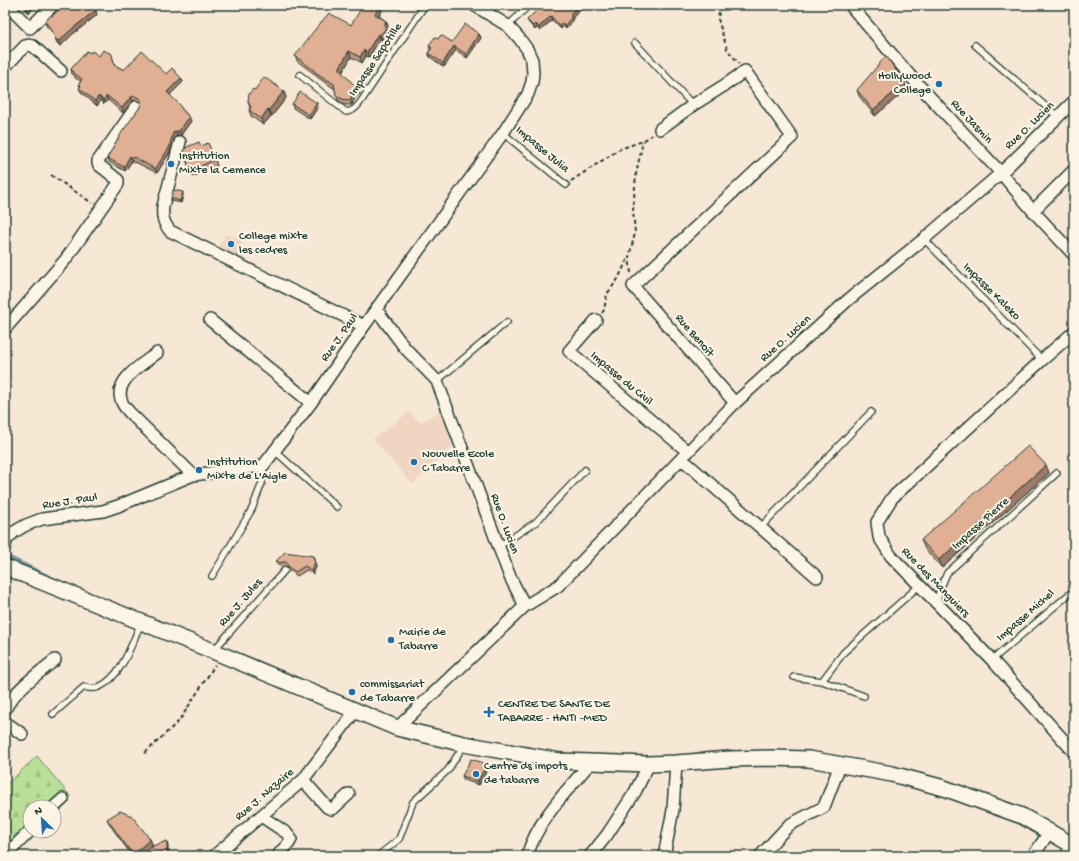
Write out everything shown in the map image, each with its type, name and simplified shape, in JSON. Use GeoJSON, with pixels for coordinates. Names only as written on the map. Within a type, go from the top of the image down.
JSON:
{"type":"FeatureCollection","features":[{"type":"Feature","properties":{"kind":"main road"},"geometry":{"type":"LineString","coordinates":[[5,567],[218,653],[397,728],[464,744],[560,761],[649,764],[730,759],[809,759],[892,774],[944,788],[1022,816],[1050,831],[1069,849]]}},
{"type":"Feature","properties":{"kind":"street"},"geometry":{"type":"LineString","coordinates":[[7,5],[30,28],[53,5]]}},
{"type":"Feature","properties":{"kind":"street","name":"Rue J. Paul"},"geometry":{"type":"LineString","coordinates":[[5,544],[7,539],[14,532],[42,519],[103,511],[194,475],[263,466],[311,403],[376,309],[503,133],[528,94],[533,73],[532,60],[527,49],[508,26],[474,5]]}},
{"type":"Feature","properties":{"kind":"street","name":"Rue Jasmin"},"geometry":{"type":"LineString","coordinates":[[850,5],[913,79],[1001,173],[1033,211],[1074,255]]}},
{"type":"Feature","properties":{"kind":"street"},"geometry":{"type":"LineString","coordinates":[[5,67],[25,46],[29,45],[33,46],[61,71]]}},
{"type":"Feature","properties":{"kind":"street"},"geometry":{"type":"LineString","coordinates":[[634,286],[792,137],[745,71],[693,105],[660,129]]}},
{"type":"Feature","properties":{"kind":"street","name":"Rue O. Lucien"},"geometry":{"type":"LineString","coordinates":[[397,728],[525,606],[558,586],[735,403],[848,300],[924,240],[1001,173],[1074,101]]}},
{"type":"Feature","properties":{"kind":"street"},"geometry":{"type":"LineString","coordinates":[[5,329],[66,259],[119,182],[99,165],[98,161],[136,107]]}},
{"type":"Feature","properties":{"kind":"street"},"geometry":{"type":"LineString","coordinates":[[180,142],[163,206],[162,215],[164,223],[170,230],[364,326]]}},
{"type":"Feature","properties":{"kind":"street"},"geometry":{"type":"LineString","coordinates":[[1033,211],[1074,170]]}},
{"type":"Feature","properties":{"kind":"street","name":"Rue Benoît"},"geometry":{"type":"LineString","coordinates":[[634,286],[735,403]]}},
{"type":"Feature","properties":{"kind":"street","name":"Rue O. Lucien"},"geometry":{"type":"LineString","coordinates":[[376,309],[405,348],[437,381],[510,577],[525,606]]}},
{"type":"Feature","properties":{"kind":"street"},"geometry":{"type":"LineString","coordinates":[[210,320],[311,403]]}},
{"type":"Feature","properties":{"kind":"street","name":"Impasse du Civil"},"geometry":{"type":"LineString","coordinates":[[596,320],[569,351],[685,456]]}},
{"type":"Feature","properties":{"kind":"street","name":"Rue des Manguiers"},"geometry":{"type":"LineString","coordinates":[[1074,332],[892,498],[877,522],[879,537],[891,556],[992,660],[1074,752]]}},
{"type":"Feature","properties":{"kind":"street"},"geometry":{"type":"LineString","coordinates":[[157,353],[126,377],[121,386],[120,393],[122,402],[129,412],[194,475]]}},
{"type":"Feature","properties":{"kind":"street"},"geometry":{"type":"LineString","coordinates":[[685,456],[760,528],[817,577]]}},
{"type":"Feature","properties":{"kind":"street"},"geometry":{"type":"LineString","coordinates":[[5,710],[7,705],[18,692],[54,660]]}},
{"type":"Feature","properties":{"kind":"street","name":"Rue J. Nazaire"},"geometry":{"type":"LineString","coordinates":[[214,856],[303,780],[356,710]]}},
{"type":"Feature","properties":{"kind":"street"},"geometry":{"type":"LineString","coordinates":[[5,722],[22,734]]}},
{"type":"Feature","properties":{"kind":"street"},"geometry":{"type":"LineString","coordinates":[[527,856],[536,834],[550,810],[591,762]]}},
{"type":"Feature","properties":{"kind":"street"},"geometry":{"type":"LineString","coordinates":[[664,856],[673,810],[676,763]]}},
{"type":"Feature","properties":{"kind":"street"},"geometry":{"type":"LineString","coordinates":[[590,856],[607,835],[635,792],[649,764]]}},
{"type":"Feature","properties":{"kind":"street"},"geometry":{"type":"LineString","coordinates":[[760,856],[789,825],[824,807],[840,765]]}},
{"type":"Feature","properties":{"kind":"street"},"geometry":{"type":"LineString","coordinates":[[303,780],[331,809],[349,794]]}},
{"type":"Feature","properties":{"kind":"street"},"geometry":{"type":"LineString","coordinates":[[261,816],[288,834],[291,839],[278,854]]}},
{"type":"Feature","properties":{"kind":"street"},"geometry":{"type":"LineString","coordinates":[[1033,856],[1050,831]]}},
{"type":"Feature","properties":{"kind":"street"},"geometry":{"type":"LineString","coordinates":[[5,856],[22,839]]}},
{"type":"Feature","properties":{"kind":"lane","name":"Impasse Sapotille"},"geometry":{"type":"LineString","coordinates":[[300,76],[346,112],[351,112],[362,100],[425,5]]}},
{"type":"Feature","properties":{"kind":"lane"},"geometry":{"type":"LineString","coordinates":[[508,26],[529,5]]}},
{"type":"Feature","properties":{"kind":"lane"},"geometry":{"type":"LineString","coordinates":[[635,43],[693,105]]}},
{"type":"Feature","properties":{"kind":"lane"},"geometry":{"type":"LineString","coordinates":[[975,45],[1058,117]]}},
{"type":"Feature","properties":{"kind":"lane","name":"Impasse Julia"},"geometry":{"type":"LineString","coordinates":[[503,133],[566,185]]}},
{"type":"Feature","properties":{"kind":"lane","name":"Impasse Kaleko"},"geometry":{"type":"LineString","coordinates":[[924,240],[1042,360]]}},
{"type":"Feature","properties":{"kind":"lane"},"geometry":{"type":"LineString","coordinates":[[437,381],[508,322]]}},
{"type":"Feature","properties":{"kind":"lane"},"geometry":{"type":"LineString","coordinates":[[760,528],[871,412]]}},
{"type":"Feature","properties":{"kind":"lane"},"geometry":{"type":"LineString","coordinates":[[275,451],[337,508]]}},
{"type":"Feature","properties":{"kind":"lane"},"geometry":{"type":"LineString","coordinates":[[212,576],[226,555],[252,509],[262,482],[263,466]]}},
{"type":"Feature","properties":{"kind":"lane"},"geometry":{"type":"LineString","coordinates":[[499,546],[536,522],[585,470]]}},
{"type":"Feature","properties":{"kind":"lane","name":"Impasse Pierre"},"geometry":{"type":"LineString","coordinates":[[937,604],[939,592],[947,574],[1057,473]]}},
{"type":"Feature","properties":{"kind":"lane","name":"Rue J. Jules"},"geometry":{"type":"LineString","coordinates":[[218,653],[285,570]]}},
{"type":"Feature","properties":{"kind":"lane"},"geometry":{"type":"LineString","coordinates":[[822,681],[844,652],[919,586]]}},
{"type":"Feature","properties":{"kind":"lane","name":"Impasse Michel"},"geometry":{"type":"LineString","coordinates":[[992,660],[1074,590]]}},
{"type":"Feature","properties":{"kind":"lane"},"geometry":{"type":"LineString","coordinates":[[53,714],[84,687],[98,688],[113,678],[124,662],[142,622]]}},
{"type":"Feature","properties":{"kind":"lane"},"geometry":{"type":"LineString","coordinates":[[794,677],[822,681],[864,696]]}},
{"type":"Feature","properties":{"kind":"lane"},"geometry":{"type":"LineString","coordinates":[[378,856],[399,839],[413,802],[448,770],[464,744]]}},
{"type":"Feature","properties":{"kind":"path"},"geometry":{"type":"LineString","coordinates":[[720,5],[718,19],[727,49],[745,71]]}},
{"type":"Feature","properties":{"kind":"path"},"geometry":{"type":"LineString","coordinates":[[566,185],[620,149],[643,141],[660,129]]}},
{"type":"Feature","properties":{"kind":"path"},"geometry":{"type":"LineString","coordinates":[[596,320],[604,310],[607,294],[618,279],[629,257],[635,233],[633,210],[636,174],[643,141]]}},
{"type":"Feature","properties":{"kind":"path"},"geometry":{"type":"LineString","coordinates":[[51,175],[101,209]]}},
{"type":"Feature","properties":{"kind":"path"},"geometry":{"type":"LineString","coordinates":[[629,257],[634,286]]}},
{"type":"Feature","properties":{"kind":"path"},"geometry":{"type":"LineString","coordinates":[[146,753],[179,721],[218,653]]}},
{"type":"Feature","properties":{"kind":"shaded area","name":"College mixte les cedres"},"geometry":{"type":"Polygon","coordinates":[[[226,235],[235,237],[243,242],[237,256],[218,246],[226,235]]]}},
{"type":"Feature","properties":{"kind":"shaded area","name":"Nouvelle Ecole C Tabarre"},"geometry":{"type":"Polygon","coordinates":[[[447,407],[462,438],[412,484],[373,439],[409,412],[420,423],[447,407]]]}},
{"type":"Feature","properties":{"kind":"green space"},"geometry":{"type":"Polygon","coordinates":[[[37,756],[71,797],[62,806],[62,799],[22,799],[22,839],[28,839],[11,856],[5,856],[5,786],[37,756]]]}},
{"type":"Feature","properties":{"kind":"building"},"geometry":{"type":"Polygon","coordinates":[[[64,5],[91,5],[96,10],[58,41],[55,38],[51,28],[45,22],[51,15],[52,16],[64,5]]]}},
{"type":"Feature","properties":{"kind":"building"},"geometry":{"type":"Polygon","coordinates":[[[367,5],[380,6],[375,14],[386,21],[384,25],[386,28],[380,35],[378,34],[367,52],[364,50],[360,57],[349,51],[339,69],[358,89],[353,93],[350,100],[342,99],[336,95],[334,84],[315,72],[295,56],[329,13],[351,25],[362,7],[365,9],[367,5]]]}},
{"type":"Feature","properties":{"kind":"building"},"geometry":{"type":"Polygon","coordinates":[[[542,5],[580,5],[571,13],[571,18],[565,25],[562,23],[559,25],[551,16],[539,27],[536,24],[533,26],[527,20],[542,5]]]}},
{"type":"Feature","properties":{"kind":"building"},"geometry":{"type":"Polygon","coordinates":[[[465,24],[479,34],[466,54],[454,46],[443,63],[428,53],[432,48],[429,45],[435,37],[438,39],[441,35],[452,42],[465,24]]]}},
{"type":"Feature","properties":{"kind":"building"},"geometry":{"type":"Polygon","coordinates":[[[103,50],[112,54],[114,65],[124,70],[142,51],[166,74],[172,68],[181,78],[167,92],[181,106],[180,107],[189,117],[179,131],[173,133],[169,148],[155,169],[130,156],[124,167],[107,158],[122,132],[140,107],[141,99],[135,96],[131,97],[122,108],[107,96],[103,100],[99,96],[95,101],[79,88],[81,86],[79,84],[82,79],[71,69],[87,51],[91,53],[92,51],[99,56],[103,50]]]}},
{"type":"Feature","properties":{"kind":"building"},"geometry":{"type":"Polygon","coordinates":[[[886,56],[905,83],[873,110],[857,90],[886,56]]]}},
{"type":"Feature","properties":{"kind":"building"},"geometry":{"type":"Polygon","coordinates":[[[264,77],[284,91],[261,119],[249,110],[251,108],[248,101],[249,94],[253,89],[255,90],[264,77]]]}},
{"type":"Feature","properties":{"kind":"building"},"geometry":{"type":"Polygon","coordinates":[[[300,92],[317,103],[309,115],[292,104],[300,92]]]}},
{"type":"Feature","properties":{"kind":"building"},"geometry":{"type":"Polygon","coordinates":[[[199,142],[201,146],[208,143],[215,159],[191,171],[184,155],[184,150],[187,147],[199,142]]]}},
{"type":"Feature","properties":{"kind":"building"},"geometry":{"type":"Polygon","coordinates":[[[173,190],[183,192],[180,201],[171,198],[173,190]]]}},
{"type":"Feature","properties":{"kind":"building"},"geometry":{"type":"Polygon","coordinates":[[[1028,446],[1046,465],[939,560],[921,540],[1028,446]]]}},
{"type":"Feature","properties":{"kind":"building"},"geometry":{"type":"Polygon","coordinates":[[[285,552],[313,556],[315,563],[311,570],[305,566],[295,572],[286,562],[281,563],[276,561],[285,552]]]}},
{"type":"Feature","properties":{"kind":"building","name":"Centre ds impots de tabarre"},"geometry":{"type":"Polygon","coordinates":[[[471,759],[487,764],[478,781],[462,776],[471,759]]]}},
{"type":"Feature","properties":{"kind":"building"},"geometry":{"type":"Polygon","coordinates":[[[120,811],[132,816],[150,839],[133,855],[107,819],[120,811]]]}},
{"type":"Feature","properties":{"kind":"building"},"geometry":{"type":"Polygon","coordinates":[[[167,841],[167,854],[153,856],[152,846],[167,841]]]}},
{"type":"Feature","properties":{"kind":"waterway"},"geometry":{"type":"LineString","coordinates":[[5,555],[63,583]]}},
{"type":"Feature","properties":{"kind":"place","name":"Hollywood College"},"geometry":{"type":"Point","coordinates":[939,84]}},
{"type":"Feature","properties":{"kind":"place","name":"Institution Mixte la Cemence"},"geometry":{"type":"Point","coordinates":[171,164]}},
{"type":"Feature","properties":{"kind":"place","name":"College mixte les cedres"},"geometry":{"type":"Point","coordinates":[231,244]}},
{"type":"Feature","properties":{"kind":"place","name":"Nouvelle Ecole C Tabarre"},"geometry":{"type":"Point","coordinates":[414,462]}},
{"type":"Feature","properties":{"kind":"place","name":"Institution Mixte de L'Aigle"},"geometry":{"type":"Point","coordinates":[199,470]}},
{"type":"Feature","properties":{"kind":"place","name":"Mairie de Tabarre"},"geometry":{"type":"Point","coordinates":[391,640]}},
{"type":"Feature","properties":{"kind":"place","name":"commissariat de Tabarre"},"geometry":{"type":"Point","coordinates":[352,692]}},
{"type":"Feature","properties":{"kind":"place","name":"CENTRE DE SANTE DE TABARRE - HAITI -MED"},"geometry":{"type":"Point","coordinates":[489,712]}},
{"type":"Feature","properties":{"kind":"place","name":"Centre ds impots de tabarre"},"geometry":{"type":"Point","coordinates":[476,774]}}]}
